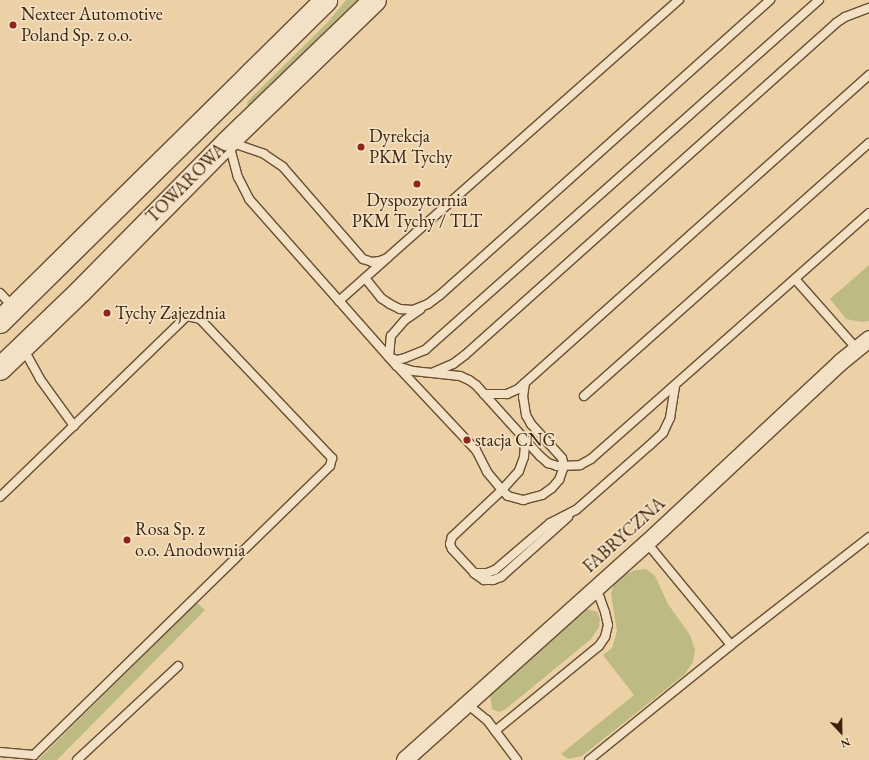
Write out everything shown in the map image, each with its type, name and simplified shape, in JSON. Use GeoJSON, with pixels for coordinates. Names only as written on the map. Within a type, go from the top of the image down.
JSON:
{"type":"FeatureCollection","features":[{"type":"Feature","properties":{"kind":"street","name":"TOWAROWA"},"geometry":{"type":"LineString","coordinates":[[5,308],[206,120],[326,0]]}},
{"type":"Feature","properties":{"kind":"street","name":"TOWAROWA"},"geometry":{"type":"LineString","coordinates":[[0,369],[22,346],[81,291],[228,142],[375,0]]}},
{"type":"Feature","properties":{"kind":"street"},"geometry":{"type":"LineString","coordinates":[[206,120],[228,142]]}},
{"type":"Feature","properties":{"kind":"street","name":"FABRYCZNA"},"geometry":{"type":"LineString","coordinates":[[405,760],[647,543],[841,362],[863,344]]}},
{"type":"Feature","properties":{"kind":"lane"},"geometry":{"type":"LineString","coordinates":[[339,301],[679,0]]}},
{"type":"Feature","properties":{"kind":"lane"},"geometry":{"type":"LineString","coordinates":[[388,357],[391,336],[405,320],[428,304],[470,269],[770,0]]}},
{"type":"Feature","properties":{"kind":"lane"},"geometry":{"type":"LineString","coordinates":[[388,357],[397,360],[425,350],[819,0]]}},
{"type":"Feature","properties":{"kind":"lane"},"geometry":{"type":"LineString","coordinates":[[429,374],[442,370],[465,355],[836,23],[845,17],[869,8],[866,0]]}},
{"type":"Feature","properties":{"kind":"lane"},"geometry":{"type":"LineString","coordinates":[[484,394],[507,394],[518,389],[869,75]]}},
{"type":"Feature","properties":{"kind":"lane"},"geometry":{"type":"LineString","coordinates":[[228,142],[264,154],[283,168],[363,259],[372,262],[387,258]]}},
{"type":"Feature","properties":{"kind":"lane"},"geometry":{"type":"LineString","coordinates":[[228,142],[238,178],[249,199],[388,357],[476,450],[487,472],[502,490],[516,499],[532,499],[542,495],[552,488],[559,480],[564,466],[562,458],[531,424],[526,415],[524,401],[525,383]]}},
{"type":"Feature","properties":{"kind":"lane"},"geometry":{"type":"LineString","coordinates":[[584,396],[869,143]]}},
{"type":"Feature","properties":{"kind":"lane"},"geometry":{"type":"LineString","coordinates":[[397,366],[429,374],[460,376],[469,380],[484,394],[548,463],[564,466],[580,465],[591,459],[869,213]]}},
{"type":"Feature","properties":{"kind":"lane"},"geometry":{"type":"LineString","coordinates":[[365,278],[382,298],[400,309],[414,310],[428,304]]}},
{"type":"Feature","properties":{"kind":"lane"},"geometry":{"type":"LineString","coordinates":[[795,278],[863,344]]}},
{"type":"Feature","properties":{"kind":"lane"},"geometry":{"type":"LineString","coordinates":[[0,497],[188,316],[200,319],[332,458],[330,466],[34,755],[0,752]]}},
{"type":"Feature","properties":{"kind":"lane"},"geometry":{"type":"LineString","coordinates":[[22,346],[40,379],[74,426]]}},
{"type":"Feature","properties":{"kind":"lane"},"geometry":{"type":"LineString","coordinates":[[524,438],[524,457],[519,471],[502,490],[452,537],[450,544],[452,549],[474,573],[487,573],[495,570],[550,523],[576,510],[663,433],[670,418],[675,385]]}},
{"type":"Feature","properties":{"kind":"lane"},"geometry":{"type":"LineString","coordinates":[[588,760],[731,644],[869,537]]}},
{"type":"Feature","properties":{"kind":"lane"},"geometry":{"type":"LineString","coordinates":[[647,543],[731,644]]}},
{"type":"Feature","properties":{"kind":"lane"},"geometry":{"type":"LineString","coordinates":[[495,731],[599,646],[605,637],[608,625],[600,598],[595,589]]}},
{"type":"Feature","properties":{"kind":"lane"},"geometry":{"type":"LineString","coordinates":[[77,760],[178,666]]}},
{"type":"Feature","properties":{"kind":"lane"},"geometry":{"type":"LineString","coordinates":[[467,704],[486,720],[518,760]]}},
{"type":"Feature","properties":{"kind":"shaded area"},"geometry":{"type":"Polygon","coordinates":[[[346,0],[359,0],[248,108],[247,102],[327,23],[346,0]]]}},
{"type":"Feature","properties":{"kind":"shaded area"},"geometry":{"type":"Polygon","coordinates":[[[869,265],[869,321],[862,322],[846,319],[830,299],[869,265]]]}},
{"type":"Feature","properties":{"kind":"shaded area"},"geometry":{"type":"Polygon","coordinates":[[[646,569],[655,576],[668,604],[690,635],[695,650],[693,662],[684,675],[582,756],[568,759],[561,754],[634,695],[603,655],[612,648],[617,631],[611,594],[614,583],[624,575],[635,570],[646,569]]]}},
{"type":"Feature","properties":{"kind":"shaded area"},"geometry":{"type":"Polygon","coordinates":[[[197,603],[205,610],[57,760],[38,760],[197,603]]]}},
{"type":"Feature","properties":{"kind":"shaded area"},"geometry":{"type":"Polygon","coordinates":[[[587,609],[597,612],[600,619],[599,627],[591,639],[506,709],[499,712],[492,709],[490,694],[575,614],[587,609]]]}},
{"type":"Feature","properties":{"kind":"place","name":"Nexteer Automotive Poland Sp. z o.o."},"geometry":{"type":"Point","coordinates":[13,25]}},
{"type":"Feature","properties":{"kind":"place","name":"Dyrekcja PKM Tychy"},"geometry":{"type":"Point","coordinates":[361,147]}},
{"type":"Feature","properties":{"kind":"place","name":"Dyspozytornia PKM Tychy / TLT"},"geometry":{"type":"Point","coordinates":[417,184]}},
{"type":"Feature","properties":{"kind":"place","name":"Tychy Zajezdnia"},"geometry":{"type":"Point","coordinates":[107,313]}},
{"type":"Feature","properties":{"kind":"place","name":"stacja CNG"},"geometry":{"type":"Point","coordinates":[467,440]}},
{"type":"Feature","properties":{"kind":"place","name":"Rosa Sp. z o.o. Anodownia"},"geometry":{"type":"Point","coordinates":[127,540]}}]}
